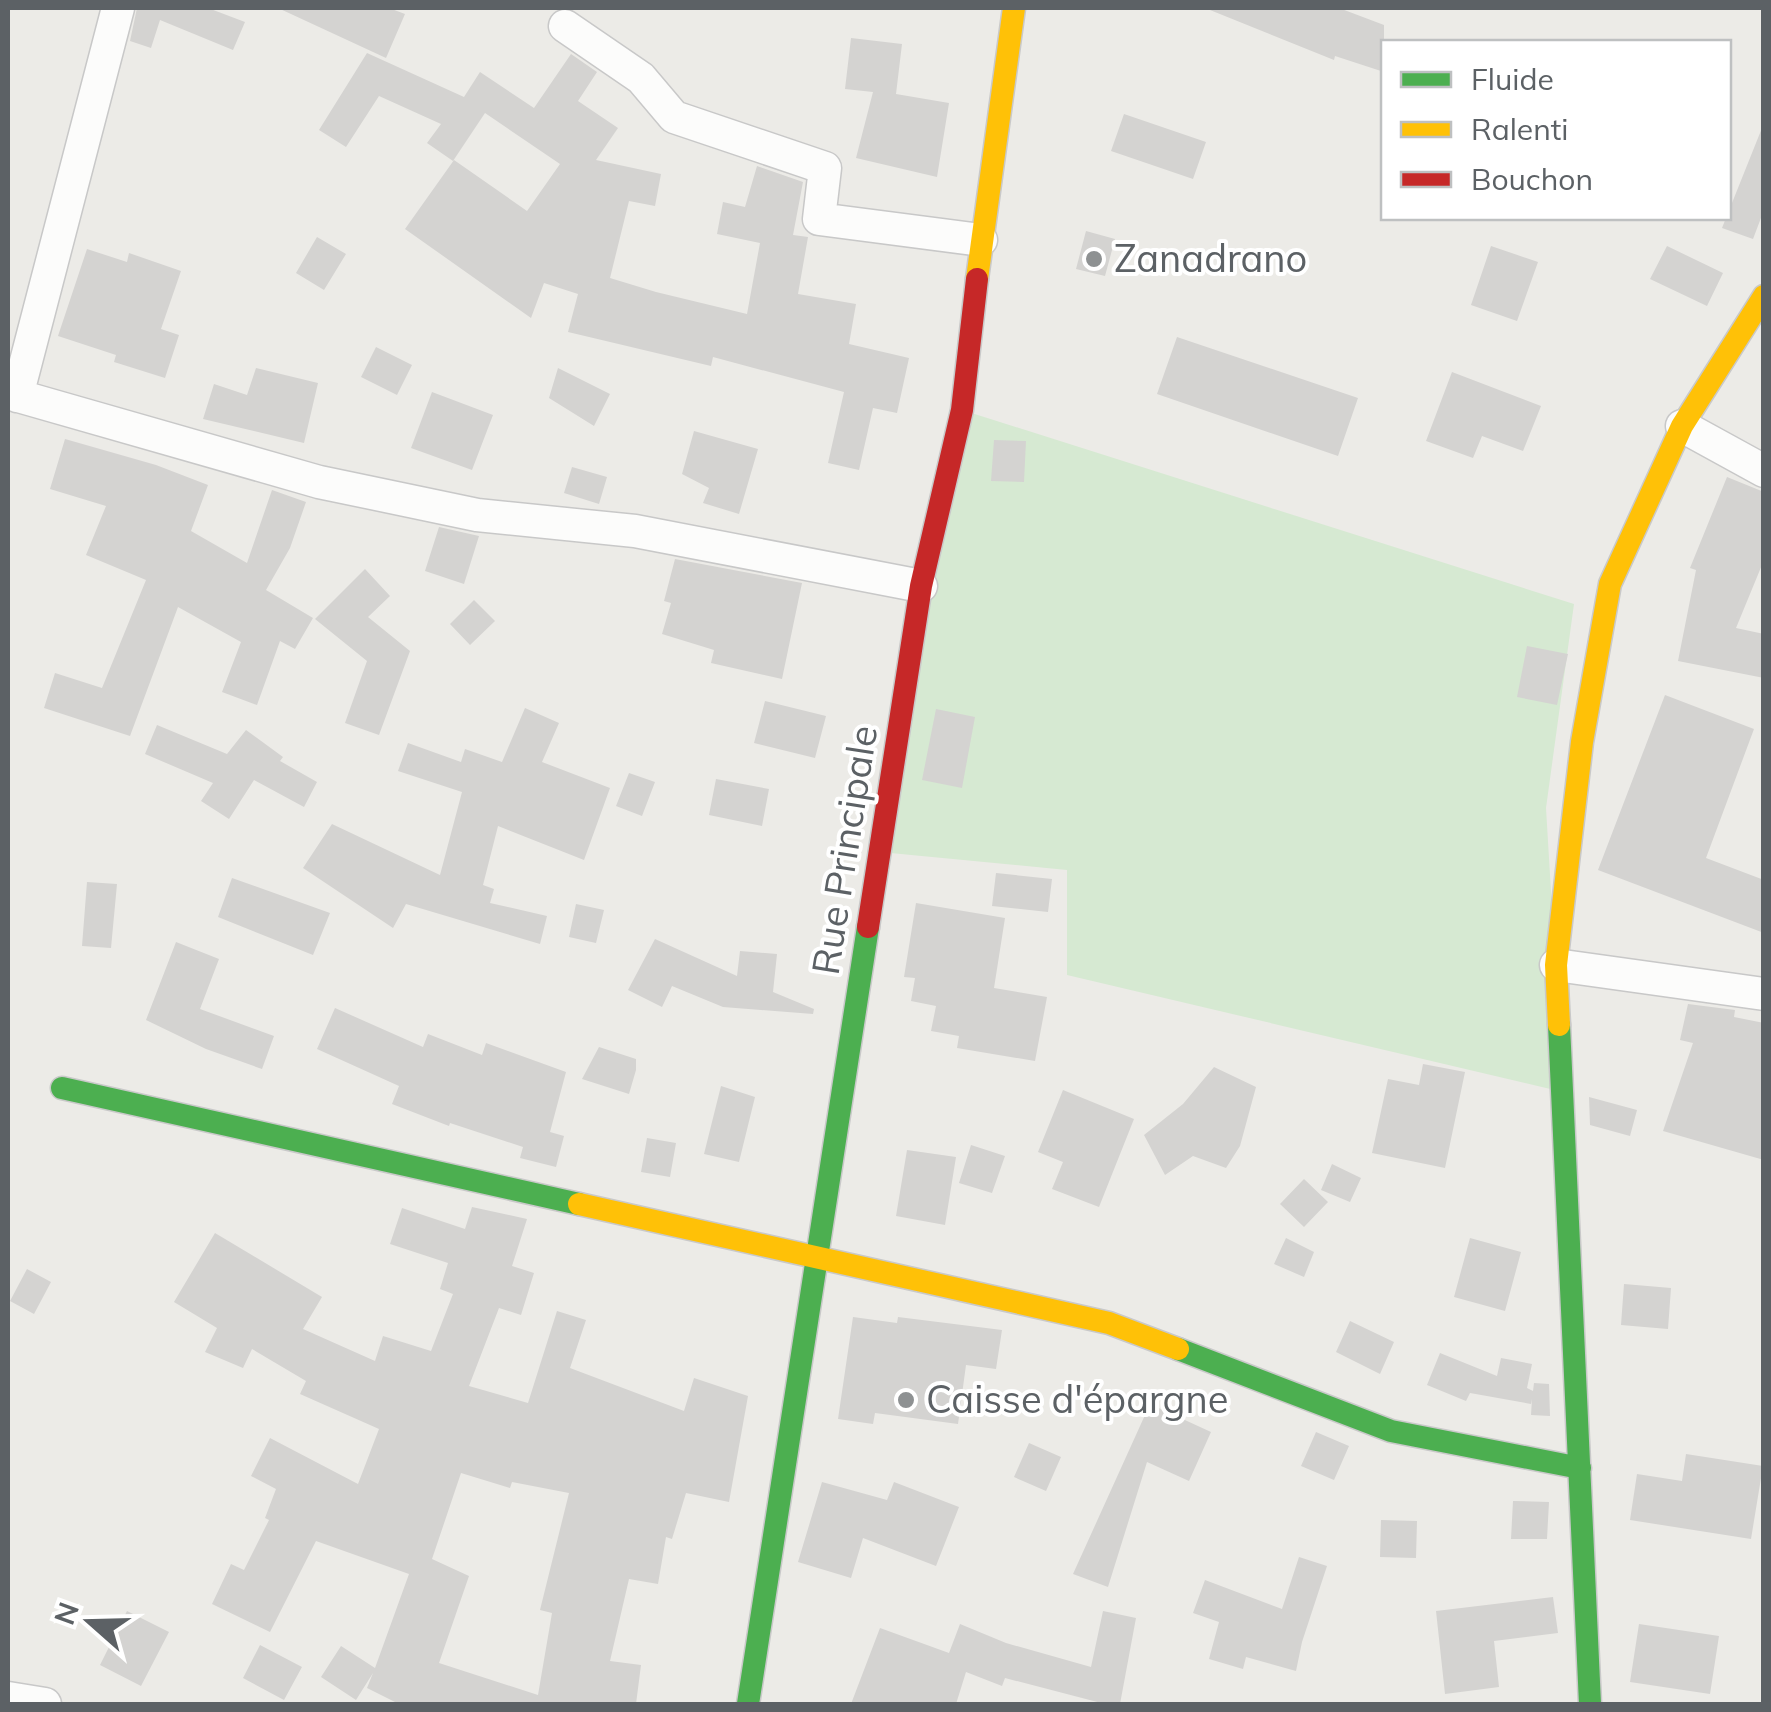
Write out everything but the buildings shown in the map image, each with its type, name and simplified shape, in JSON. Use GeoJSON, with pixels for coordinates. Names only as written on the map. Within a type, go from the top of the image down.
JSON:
{"type":"FeatureCollection","features":[{"type":"Feature","properties":{"kind":"street"},"geometry":{"type":"LineString","coordinates":[[118,8],[77,177],[12,394],[336,486],[477,514],[635,532],[920,586]]}},
{"type":"Feature","properties":{"kind":"street","name":"Rue Principale"},"geometry":{"type":"LineString","coordinates":[[748,1704],[920,586],[962,410],[1014,8]]}},
{"type":"Feature","properties":{"kind":"street"},"geometry":{"type":"LineString","coordinates":[[564,26],[642,78],[674,117],[825,168],[819,219],[981,240]]}},
{"type":"Feature","properties":{"kind":"street"},"geometry":{"type":"LineString","coordinates":[[1590,1704],[1556,965],[1582,742],[1610,584],[1682,426],[1764,296]]}},
{"type":"Feature","properties":{"kind":"street"},"geometry":{"type":"LineString","coordinates":[[1682,426],[1764,471]]}},
{"type":"Feature","properties":{"kind":"street"},"geometry":{"type":"LineString","coordinates":[[1556,965],[1764,994]]}},
{"type":"Feature","properties":{"kind":"street"},"geometry":{"type":"LineString","coordinates":[[62,1088],[1109,1323],[1391,1431],[1580,1468]]}},
{"type":"Feature","properties":{"kind":"street"},"geometry":{"type":"LineString","coordinates":[[8,1698],[45,1704]]}},
{"type":"Feature","properties":{"kind":"green space"},"geometry":{"type":"Polygon","coordinates":[[[962,410],[1574,604],[1546,808],[1563,1092],[1067,975],[1067,870],[880,852],[962,410]]]}},
{"type":"Feature","properties":{"kind":"traffic: fast"},"geometry":{"type":"LineString","coordinates":[[748,1704],[868,927]]}},
{"type":"Feature","properties":{"kind":"traffic: fast"},"geometry":{"type":"LineString","coordinates":[[1559,1025],[1590,1704]]}},
{"type":"Feature","properties":{"kind":"traffic: fast"},"geometry":{"type":"LineString","coordinates":[[62,1088],[579,1204]]}},
{"type":"Feature","properties":{"kind":"traffic: fast"},"geometry":{"type":"LineString","coordinates":[[1178,1349],[1391,1431],[1580,1468]]}},
{"type":"Feature","properties":{"kind":"traffic: slow"},"geometry":{"type":"LineString","coordinates":[[977,279],[1014,8]]}},
{"type":"Feature","properties":{"kind":"traffic: slow"},"geometry":{"type":"LineString","coordinates":[[1559,1025],[1556,965],[1582,742],[1610,584],[1682,426],[1764,296]]}},
{"type":"Feature","properties":{"kind":"traffic: slow"},"geometry":{"type":"LineString","coordinates":[[579,1204],[1109,1323],[1178,1349]]}},
{"type":"Feature","properties":{"kind":"traffic: jam"},"geometry":{"type":"LineString","coordinates":[[868,927],[921,586],[962,410],[977,279]]}},
{"type":"Feature","properties":{"kind":"place","name":"Zanadrano"},"geometry":{"type":"Point","coordinates":[1094,259]}},
{"type":"Feature","properties":{"kind":"place","name":"Caisse d'épargne"},"geometry":{"type":"Point","coordinates":[906,1400]}}]}
